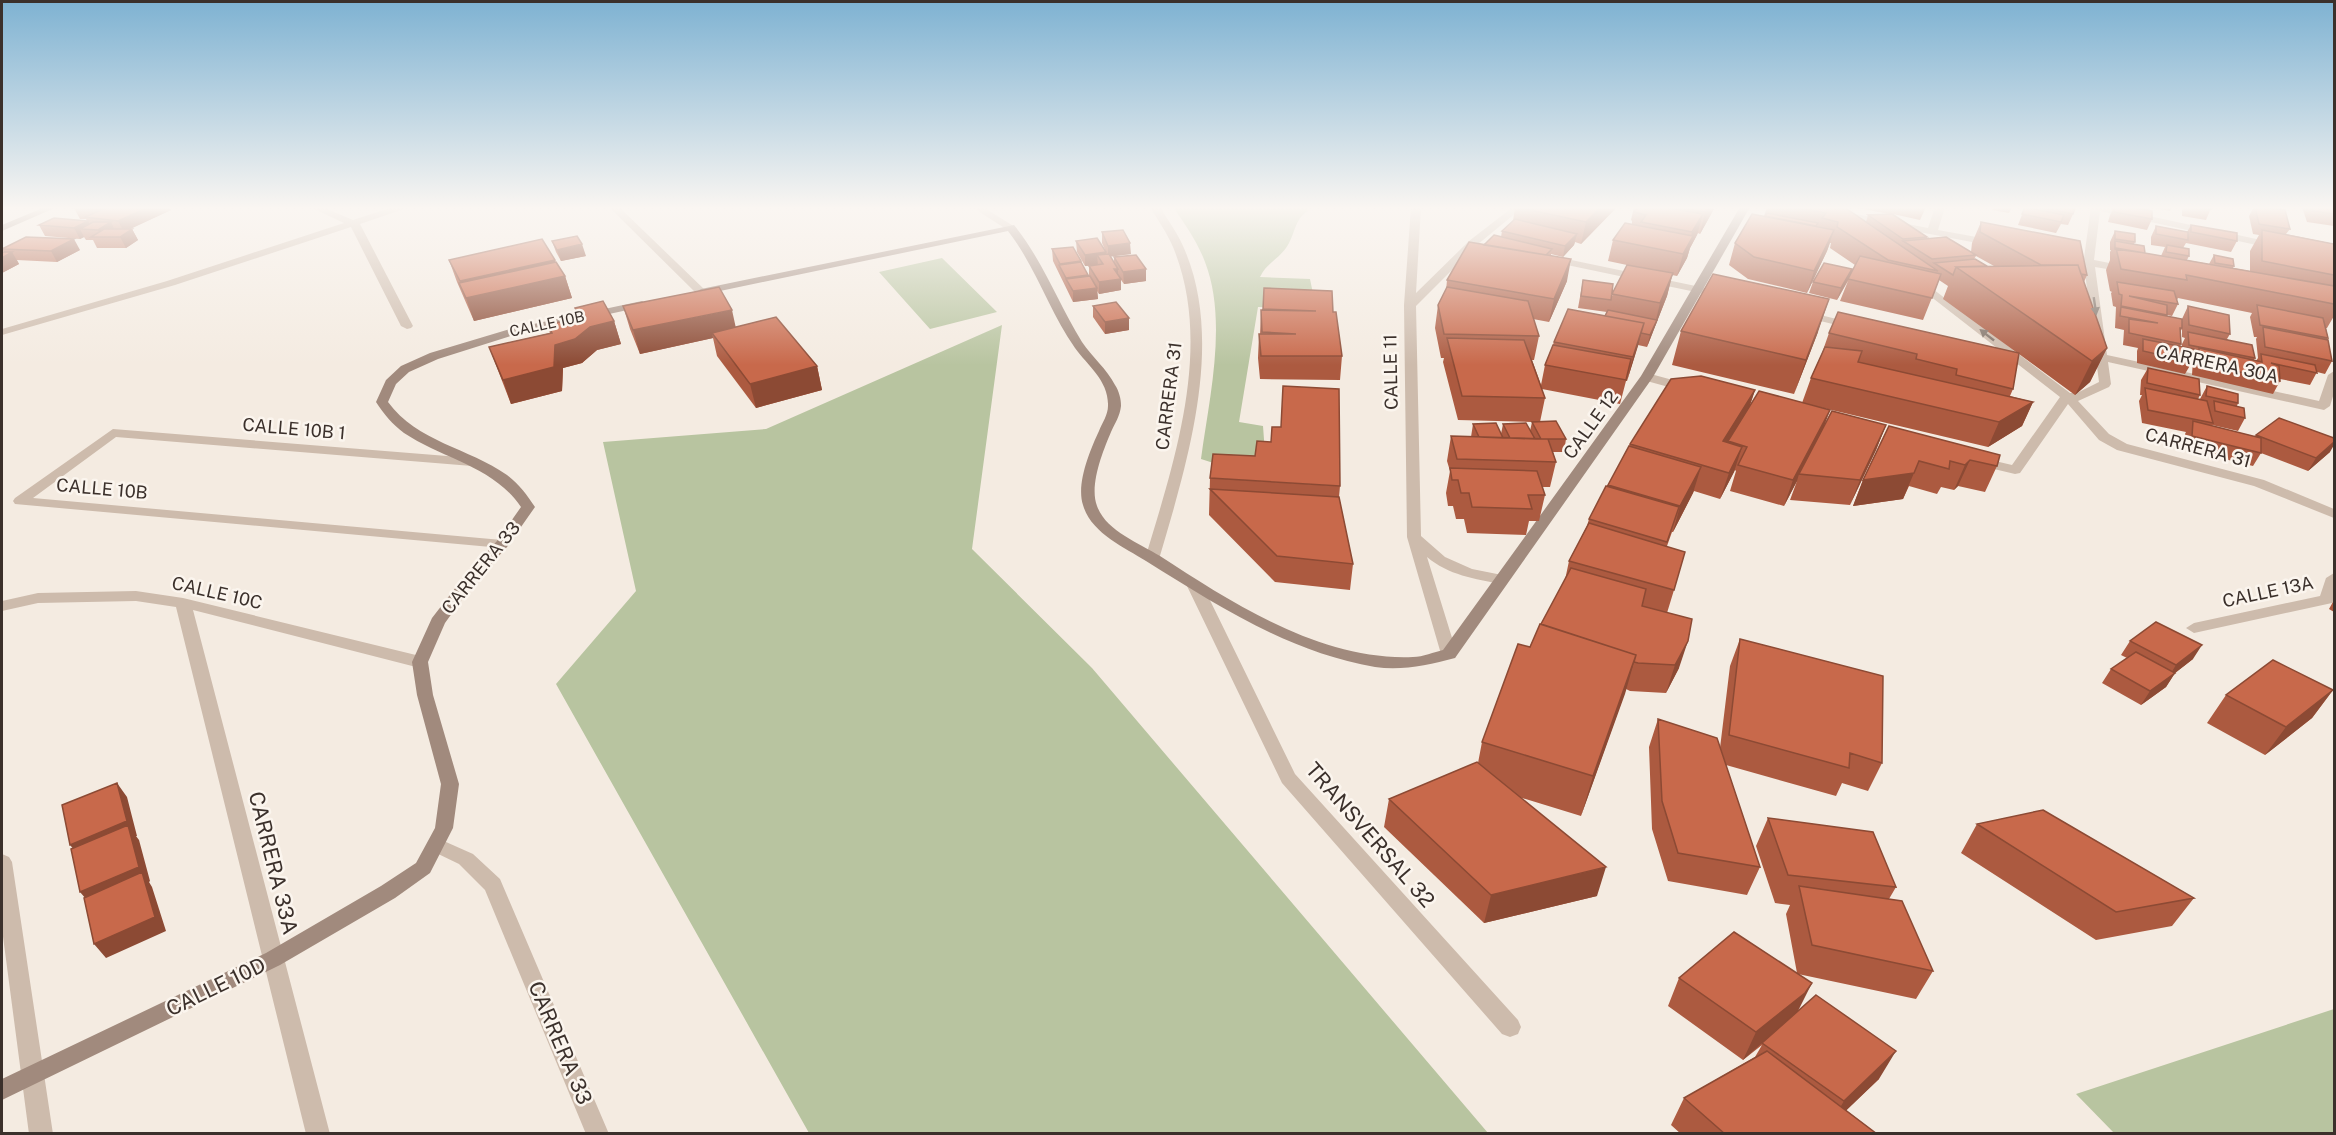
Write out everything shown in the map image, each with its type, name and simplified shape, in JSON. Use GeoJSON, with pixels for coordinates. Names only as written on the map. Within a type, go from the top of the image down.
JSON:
{"type":"FeatureCollection","features":[{"type":"Feature","properties":{"kind":"street"},"geometry":{"type":"LineString","coordinates":[[2,333],[243,260]]}},
{"type":"Feature","properties":{"kind":"street"},"geometry":{"type":"LineString","coordinates":[[373,260],[407,326]]}},
{"type":"Feature","properties":{"kind":"street"},"geometry":{"type":"LineString","coordinates":[[664,260],[695,293],[853,260]]}},
{"type":"Feature","properties":{"kind":"street"},"geometry":{"type":"LineString","coordinates":[[1034,260],[1078,344],[1101,371],[1113,390],[1114,411],[1103,436],[1088,492],[1090,506],[1100,522],[1173,573],[1253,619],[1298,639],[1350,656],[1393,662],[1431,662],[1449,654]]}},
{"type":"Feature","properties":{"kind":"street","name":"CARRERA 31"},"geometry":{"type":"LineString","coordinates":[[1152,559],[1177,475],[1191,407],[1196,339],[1191,285],[1184,260]]}},
{"type":"Feature","properties":{"kind":"street","name":"CALLE 11"},"geometry":{"type":"LineString","coordinates":[[1413,260],[1410,305],[1414,537],[1449,654]]}},
{"type":"Feature","properties":{"kind":"street"},"geometry":{"type":"LineString","coordinates":[[1410,305],[1461,260]]}},
{"type":"Feature","properties":{"kind":"street"},"geometry":{"type":"LineString","coordinates":[[1555,260],[1720,295]]}},
{"type":"Feature","properties":{"kind":"street","name":"CALLE 12"},"geometry":{"type":"LineString","coordinates":[[1449,654],[1647,377],[1714,260]]}},
{"type":"Feature","properties":{"kind":"street"},"geometry":{"type":"LineString","coordinates":[[2077,260],[2136,271]]}},
{"type":"Feature","properties":{"kind":"street"},"geometry":{"type":"LineString","coordinates":[[1969,459],[2015,470],[2067,396],[2079,397],[2106,384],[2089,262]]}},
{"type":"Feature","properties":{"kind":"street","name":"CARRERA 31"},"geometry":{"type":"LineString","coordinates":[[1911,277],[2067,396],[2104,437],[2122,447],[2246,480],[2314,502],[2334,514]]}},
{"type":"Feature","properties":{"kind":"street","name":"CALLE 10B"},"geometry":{"type":"LineString","coordinates":[[405,369],[434,356],[494,336],[654,301]]}},
{"type":"Feature","properties":{"kind":"street"},"geometry":{"type":"LineString","coordinates":[[1789,311],[1869,330]]}},
{"type":"Feature","properties":{"kind":"street","name":"CARRERA 30A"},"geometry":{"type":"LineString","coordinates":[[2102,357],[2324,406],[2334,375]]}},
{"type":"Feature","properties":{"kind":"street"},"geometry":{"type":"LineString","coordinates":[[2006,362],[2028,367]]}},
{"type":"Feature","properties":{"kind":"street","name":"CARRERA 33"},"geometry":{"type":"LineString","coordinates":[[405,369],[390,383],[382,402],[394,418],[521,493],[528,507],[502,544],[468,581],[438,622],[420,662]]}},
{"type":"Feature","properties":{"kind":"street"},"geometry":{"type":"LineString","coordinates":[[1647,377],[1705,392]]}},
{"type":"Feature","properties":{"kind":"street","name":"CALLE 10B 1"},"geometry":{"type":"LineString","coordinates":[[20,501],[113,433],[472,462]]}},
{"type":"Feature","properties":{"kind":"street","name":"CALLE 10B"},"geometry":{"type":"LineString","coordinates":[[20,501],[502,544]]}},
{"type":"Feature","properties":{"kind":"street"},"geometry":{"type":"LineString","coordinates":[[1414,537],[1440,560],[1468,573],[1502,579]]}},
{"type":"Feature","properties":{"kind":"street","name":"CALLE 13A"},"geometry":{"type":"LineString","coordinates":[[2194,627],[2327,600],[2334,578]]}},
{"type":"Feature","properties":{"kind":"street","name":"TRANSVERSAL 32"},"geometry":{"type":"LineString","coordinates":[[1195,586],[1288,778],[1510,1028]]}},
{"type":"Feature","properties":{"kind":"street","name":"CALLE 10C"},"geometry":{"type":"LineString","coordinates":[[2,606],[38,598],[136,596],[183,603],[420,662]]}},
{"type":"Feature","properties":{"kind":"street","name":"CARRERA 33A"},"geometry":{"type":"LineString","coordinates":[[183,603],[318,1134]]}},
{"type":"Feature","properties":{"kind":"street"},"geometry":{"type":"LineString","coordinates":[[420,662],[425,695],[450,784],[444,828],[437,845]]}},
{"type":"Feature","properties":{"kind":"street","name":"CARRERA 33"},"geometry":{"type":"LineString","coordinates":[[437,845],[466,859],[493,885],[598,1134]]}},
{"type":"Feature","properties":{"kind":"street","name":"CALLE 10D"},"geometry":{"type":"LineString","coordinates":[[2,1090],[273,959],[388,892],[423,868],[437,845]]}},
{"type":"Feature","properties":{"kind":"street"},"geometry":{"type":"LineString","coordinates":[[2,862],[42,1134]]}},
{"type":"Feature","properties":{"kind":"green space"},"geometry":{"type":"Polygon","coordinates":[[[933,260],[944,260],[997,312],[930,329],[879,272],[933,260]]]}},
{"type":"Feature","properties":{"kind":"green space"},"geometry":{"type":"Polygon","coordinates":[[[1204,260],[1275,260],[1260,277],[1310,279],[1316,308],[1258,307],[1239,422],[1263,426],[1265,453],[1229,468],[1201,459],[1212,386],[1216,334],[1212,285],[1204,260]]]}},
{"type":"Feature","properties":{"kind":"green space"},"geometry":{"type":"Polygon","coordinates":[[[1002,325],[972,549],[1092,668],[1488,1133],[809,1133],[556,684],[636,591],[603,442],[766,429],[1002,325]]]}},
{"type":"Feature","properties":{"kind":"green space"},"geometry":{"type":"Polygon","coordinates":[[[2334,1009],[2334,1133],[2114,1133],[2076,1094],[2334,1009]]]}},
{"type":"Feature","properties":{"kind":"building"},"geometry":{"type":"Polygon","coordinates":[[[449,260],[555,260],[555,260],[460,281],[449,260]]]}},
{"type":"Feature","properties":{"kind":"building"},"geometry":{"type":"Polygon","coordinates":[[[1058,260],[1081,261],[1060,264],[1058,260]]]}},
{"type":"Feature","properties":{"kind":"building"},"geometry":{"type":"Polygon","coordinates":[[[1100,260],[1113,260],[1118,269],[1114,269],[1121,279],[1099,282],[1089,266],[1103,264],[1100,260]]]}},
{"type":"Feature","properties":{"kind":"building"},"geometry":{"type":"Polygon","coordinates":[[[1116,260],[1140,260],[1146,269],[1123,272],[1116,260]]]}},
{"type":"Feature","properties":{"kind":"building"},"geometry":{"type":"Polygon","coordinates":[[[1459,260],[1571,260],[1554,299],[1447,280],[1459,260]]]}},
{"type":"Feature","properties":{"kind":"building"},"geometry":{"type":"Polygon","coordinates":[[[1767,260],[1819,260],[1814,271],[1767,260]]]}},
{"type":"Feature","properties":{"kind":"building"},"geometry":{"type":"Polygon","coordinates":[[[1858,260],[1878,260],[1941,274],[1932,298],[1848,279],[1858,260]]]}},
{"type":"Feature","properties":{"kind":"building"},"geometry":{"type":"Polygon","coordinates":[[[1888,260],[1922,260],[1938,271],[1888,260]]]}},
{"type":"Feature","properties":{"kind":"building"},"geometry":{"type":"Polygon","coordinates":[[[1977,260],[1987,266],[1956,267],[1953,275],[1934,263],[1977,260]]]}},
{"type":"Feature","properties":{"kind":"building"},"geometry":{"type":"Polygon","coordinates":[[[2032,260],[2084,260],[2087,275],[2081,274],[2078,265],[2041,265],[2032,260]]]}},
{"type":"Feature","properties":{"kind":"building"},"geometry":{"type":"Polygon","coordinates":[[[2119,260],[2185,260],[2334,286],[2334,304],[2186,275],[2187,280],[2121,269],[2119,260]]]}},
{"type":"Feature","properties":{"kind":"building"},"geometry":{"type":"Polygon","coordinates":[[[2215,260],[2233,260],[2234,266],[2215,263],[2215,260]]]}},
{"type":"Feature","properties":{"kind":"building"},"geometry":{"type":"Polygon","coordinates":[[[2334,260],[2334,275],[2262,261],[2334,260]]]}},
{"type":"Feature","properties":{"kind":"building"},"geometry":{"type":"Polygon","coordinates":[[[556,262],[565,276],[466,298],[459,283],[556,262]]]}},
{"type":"Feature","properties":{"kind":"building"},"geometry":{"type":"Polygon","coordinates":[[[1081,262],[1088,275],[1066,278],[1059,265],[1081,262]]]}},
{"type":"Feature","properties":{"kind":"building"},"geometry":{"type":"Polygon","coordinates":[[[1824,263],[1852,269],[1841,288],[1813,282],[1824,263]]]}},
{"type":"Feature","properties":{"kind":"building"},"geometry":{"type":"Polygon","coordinates":[[[1627,265],[1673,273],[1660,303],[1612,294],[1627,265]]]}},
{"type":"Feature","properties":{"kind":"building"},"geometry":{"type":"Polygon","coordinates":[[[2078,265],[2107,348],[2092,361],[1956,267],[2078,265]]]}},
{"type":"Feature","properties":{"kind":"building"},"geometry":{"type":"Polygon","coordinates":[[[1713,274],[1829,299],[1806,360],[1681,331],[1713,274]]]}},
{"type":"Feature","properties":{"kind":"building"},"geometry":{"type":"Polygon","coordinates":[[[1090,276],[1097,288],[1073,291],[1066,279],[1090,276]]]}},
{"type":"Feature","properties":{"kind":"building"},"geometry":{"type":"Polygon","coordinates":[[[1583,280],[1613,284],[1611,300],[1581,296],[1583,280]]]}},
{"type":"Feature","properties":{"kind":"building"},"geometry":{"type":"Polygon","coordinates":[[[2117,282],[2174,291],[2178,304],[2129,296],[2167,305],[2167,315],[2121,306],[2122,295],[2119,294],[2117,282]]]}},
{"type":"Feature","properties":{"kind":"building"},"geometry":{"type":"Polygon","coordinates":[[[719,287],[732,310],[633,330],[623,306],[719,287]]]}},
{"type":"Feature","properties":{"kind":"building"},"geometry":{"type":"Polygon","coordinates":[[[1447,287],[1528,301],[1539,336],[1444,334],[1438,305],[1447,287]]]}},
{"type":"Feature","properties":{"kind":"building"},"geometry":{"type":"Polygon","coordinates":[[[1264,288],[1332,291],[1333,312],[1336,312],[1342,356],[1261,356],[1259,334],[1296,334],[1262,332],[1261,310],[1316,311],[1263,309],[1264,288]]]}},
{"type":"Feature","properties":{"kind":"building"},"geometry":{"type":"Polygon","coordinates":[[[603,301],[614,321],[590,327],[575,339],[555,345],[554,367],[503,380],[489,347],[552,333],[547,325],[580,317],[575,308],[603,301]]]}},
{"type":"Feature","properties":{"kind":"building"},"geometry":{"type":"Polygon","coordinates":[[[1116,302],[1129,318],[1105,322],[1093,306],[1116,302]]]}},
{"type":"Feature","properties":{"kind":"building"},"geometry":{"type":"Polygon","coordinates":[[[2257,305],[2323,318],[2328,338],[2260,325],[2257,305]]]}},
{"type":"Feature","properties":{"kind":"building"},"geometry":{"type":"Polygon","coordinates":[[[2188,306],[2229,315],[2230,334],[2189,325],[2188,306]]]}},
{"type":"Feature","properties":{"kind":"building"},"geometry":{"type":"Polygon","coordinates":[[[2121,307],[2182,319],[2181,344],[2129,333],[2129,319],[2158,323],[2120,316],[2121,307]]]}},
{"type":"Feature","properties":{"kind":"building"},"geometry":{"type":"Polygon","coordinates":[[[1568,309],[1644,323],[1633,357],[1554,342],[1568,309]]]}},
{"type":"Feature","properties":{"kind":"building"},"geometry":{"type":"Polygon","coordinates":[[[1608,310],[1657,320],[1650,335],[1641,333],[1644,323],[1605,316],[1608,310]]]}},
{"type":"Feature","properties":{"kind":"building"},"geometry":{"type":"Polygon","coordinates":[[[1838,312],[2019,353],[2013,389],[1956,375],[1957,369],[1916,359],[1917,354],[1829,333],[1838,312]]]}},
{"type":"Feature","properties":{"kind":"building"},"geometry":{"type":"Polygon","coordinates":[[[776,317],[817,366],[750,384],[712,333],[776,317]]]}},
{"type":"Feature","properties":{"kind":"building"},"geometry":{"type":"Polygon","coordinates":[[[2263,327],[2328,340],[2332,361],[2265,347],[2263,327]]]}},
{"type":"Feature","properties":{"kind":"building"},"geometry":{"type":"Polygon","coordinates":[[[2188,332],[2252,345],[2255,358],[2189,345],[2188,332]]]}},
{"type":"Feature","properties":{"kind":"building"},"geometry":{"type":"Polygon","coordinates":[[[1447,338],[1524,340],[1545,398],[1462,396],[1447,338]]]}},
{"type":"Feature","properties":{"kind":"building"},"geometry":{"type":"Polygon","coordinates":[[[2143,339],[2194,349],[2192,362],[2143,351],[2143,339]]]}},
{"type":"Feature","properties":{"kind":"building"},"geometry":{"type":"Polygon","coordinates":[[[1553,345],[1631,359],[1626,380],[1545,365],[1553,345]]]}},
{"type":"Feature","properties":{"kind":"building"},"geometry":{"type":"Polygon","coordinates":[[[1825,347],[1862,351],[1858,362],[2033,402],[1999,422],[1811,378],[1825,347]]]}},
{"type":"Feature","properties":{"kind":"building"},"geometry":{"type":"Polygon","coordinates":[[[2199,348],[2262,362],[2261,354],[2315,365],[2317,373],[2271,363],[2279,366],[2280,381],[2199,363],[2199,348]]]}},
{"type":"Feature","properties":{"kind":"building"},"geometry":{"type":"Polygon","coordinates":[[[2148,368],[2199,379],[2200,395],[2147,383],[2148,368]]]}},
{"type":"Feature","properties":{"kind":"building"},"geometry":{"type":"Polygon","coordinates":[[[1701,376],[1755,390],[1723,441],[1742,447],[1729,473],[1630,444],[1671,379],[1701,376]]]}},
{"type":"Feature","properties":{"kind":"building"},"geometry":{"type":"Polygon","coordinates":[[[1283,386],[1339,389],[1340,486],[1210,478],[1213,454],[1255,456],[1257,441],[1271,442],[1272,427],[1281,427],[1283,386]]]}},
{"type":"Feature","properties":{"kind":"building"},"geometry":{"type":"Polygon","coordinates":[[[2207,386],[2238,394],[2238,403],[2206,396],[2207,386]]]}},
{"type":"Feature","properties":{"kind":"building"},"geometry":{"type":"Polygon","coordinates":[[[2145,388],[2207,401],[2213,423],[2148,410],[2145,388]]]}},
{"type":"Feature","properties":{"kind":"building"},"geometry":{"type":"Polygon","coordinates":[[[1759,391],[1830,410],[1793,480],[1738,465],[1747,447],[1728,441],[1759,391]]]}},
{"type":"Feature","properties":{"kind":"building"},"geometry":{"type":"Polygon","coordinates":[[[2214,401],[2244,408],[2245,418],[2215,411],[2214,401]]]}},
{"type":"Feature","properties":{"kind":"building"},"geometry":{"type":"Polygon","coordinates":[[[1832,411],[1886,425],[1860,480],[1799,474],[1832,411]]]}},
{"type":"Feature","properties":{"kind":"building"},"geometry":{"type":"Polygon","coordinates":[[[2279,418],[2334,438],[2334,442],[2316,458],[2256,435],[2279,418]]]}},
{"type":"Feature","properties":{"kind":"building"},"geometry":{"type":"Polygon","coordinates":[[[1556,421],[1566,439],[1541,439],[1532,422],[1556,421]]]}},
{"type":"Feature","properties":{"kind":"building"},"geometry":{"type":"Polygon","coordinates":[[[2193,421],[2261,438],[2261,453],[2192,436],[2193,421]]]}},
{"type":"Feature","properties":{"kind":"building"},"geometry":{"type":"Polygon","coordinates":[[[1496,423],[1503,438],[1479,437],[1473,424],[1496,423]]]}},
{"type":"Feature","properties":{"kind":"building"},"geometry":{"type":"Polygon","coordinates":[[[1526,423],[1535,439],[1510,438],[1503,424],[1526,423]]]}},
{"type":"Feature","properties":{"kind":"building"},"geometry":{"type":"Polygon","coordinates":[[[1889,426],[2000,455],[1997,466],[1970,460],[1965,465],[1950,461],[1949,469],[1919,461],[1914,473],[1863,480],[1889,426]]]}},
{"type":"Feature","properties":{"kind":"building"},"geometry":{"type":"Polygon","coordinates":[[[1451,436],[1548,439],[1556,462],[1457,459],[1451,436]]]}},
{"type":"Feature","properties":{"kind":"building"},"geometry":{"type":"Polygon","coordinates":[[[1629,446],[1701,467],[1680,506],[1608,485],[1629,446]]]}},
{"type":"Feature","properties":{"kind":"building"},"geometry":{"type":"Polygon","coordinates":[[[1450,468],[1537,471],[1545,495],[1528,495],[1532,509],[1472,507],[1469,493],[1461,493],[1458,480],[1452,480],[1450,468]]]}},
{"type":"Feature","properties":{"kind":"building"},"geometry":{"type":"Polygon","coordinates":[[[1606,486],[1679,507],[1667,542],[1589,519],[1606,486]]]}},
{"type":"Feature","properties":{"kind":"building"},"geometry":{"type":"Polygon","coordinates":[[[1210,489],[1339,497],[1353,564],[1277,556],[1210,489]]]}},
{"type":"Feature","properties":{"kind":"building"},"geometry":{"type":"Polygon","coordinates":[[[1589,523],[1685,552],[1674,590],[1569,561],[1589,523]]]}},
{"type":"Feature","properties":{"kind":"building"},"geometry":{"type":"Polygon","coordinates":[[[1571,568],[1646,589],[1642,606],[1692,619],[1688,641],[1675,665],[1634,662],[1636,655],[1541,624],[1571,568]]]}},
{"type":"Feature","properties":{"kind":"building"},"geometry":{"type":"Polygon","coordinates":[[[2156,622],[2202,645],[2176,665],[2130,641],[2156,622]]]}},
{"type":"Feature","properties":{"kind":"building"},"geometry":{"type":"Polygon","coordinates":[[[1540,624],[1636,655],[1593,776],[1482,742],[1518,644],[1530,647],[1540,624]]]}},
{"type":"Feature","properties":{"kind":"building"},"geometry":{"type":"Polygon","coordinates":[[[1740,639],[1883,676],[1882,763],[1850,753],[1849,768],[1729,735],[1740,639]]]}},
{"type":"Feature","properties":{"kind":"building"},"geometry":{"type":"Polygon","coordinates":[[[2136,652],[2175,673],[2150,691],[2111,669],[2136,652]]]}},
{"type":"Feature","properties":{"kind":"building"},"geometry":{"type":"Polygon","coordinates":[[[2273,660],[2333,690],[2286,727],[2226,695],[2273,660]]]}},
{"type":"Feature","properties":{"kind":"building"},"geometry":{"type":"Polygon","coordinates":[[[1658,719],[1717,738],[1760,867],[1678,853],[1662,801],[1658,719]]]}},
{"type":"Feature","properties":{"kind":"building"},"geometry":{"type":"Polygon","coordinates":[[[1477,762],[1606,867],[1491,895],[1389,799],[1477,762]]]}},
{"type":"Feature","properties":{"kind":"building"},"geometry":{"type":"Polygon","coordinates":[[[117,783],[127,821],[70,845],[62,805],[117,783]]]}},
{"type":"Feature","properties":{"kind":"building"},"geometry":{"type":"Polygon","coordinates":[[[2043,810],[2194,898],[2116,912],[1977,824],[2043,810]]]}},
{"type":"Feature","properties":{"kind":"building"},"geometry":{"type":"Polygon","coordinates":[[[1768,818],[1873,832],[1896,887],[1788,875],[1768,818]]]}},
{"type":"Feature","properties":{"kind":"building"},"geometry":{"type":"Polygon","coordinates":[[[128,825],[139,867],[80,892],[71,849],[128,825]]]}},
{"type":"Feature","properties":{"kind":"building"},"geometry":{"type":"Polygon","coordinates":[[[142,872],[155,917],[94,944],[84,898],[142,872]]]}},
{"type":"Feature","properties":{"kind":"building"},"geometry":{"type":"Polygon","coordinates":[[[1799,886],[1902,901],[1933,971],[1812,945],[1799,886]]]}},
{"type":"Feature","properties":{"kind":"building"},"geometry":{"type":"Polygon","coordinates":[[[1734,932],[1812,983],[1805,993],[1756,1032],[1679,978],[1734,932]]]}},
{"type":"Feature","properties":{"kind":"building"},"geometry":{"type":"Polygon","coordinates":[[[1816,995],[1896,1051],[1844,1101],[1762,1043],[1816,995]]]}},
{"type":"Feature","properties":{"kind":"building"},"geometry":{"type":"Polygon","coordinates":[[[1767,1051],[1877,1134],[1725,1134],[1684,1098],[1767,1051]]]}}]}
